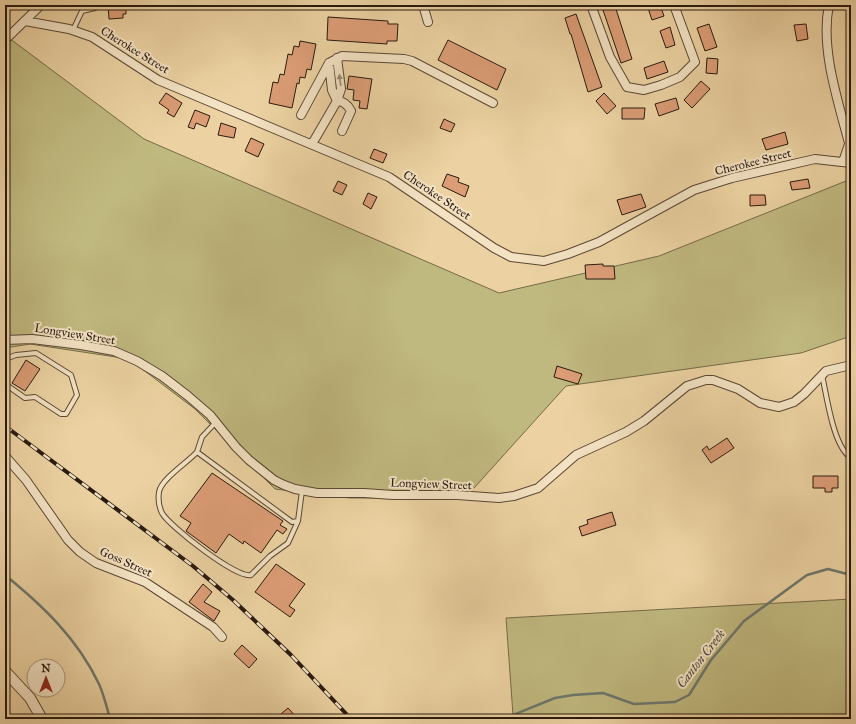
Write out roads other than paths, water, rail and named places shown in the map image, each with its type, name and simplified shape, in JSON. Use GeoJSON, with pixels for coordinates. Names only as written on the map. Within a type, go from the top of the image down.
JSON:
{"type":"FeatureCollection","features":[{"type":"Feature","properties":{"kind":"street"},"geometry":{"type":"LineString","coordinates":[[5,40],[41,5]]}},
{"type":"Feature","properties":{"kind":"street"},"geometry":{"type":"LineString","coordinates":[[423,5],[428,22]]}},
{"type":"Feature","properties":{"kind":"street"},"geometry":{"type":"LineString","coordinates":[[591,5],[610,57],[627,87],[644,90],[680,77],[694,62],[674,5]]}},
{"type":"Feature","properties":{"kind":"street"},"geometry":{"type":"LineString","coordinates":[[828,5],[829,55],[833,86],[850,140],[847,162]]}},
{"type":"Feature","properties":{"kind":"street","name":"Cherokee Street"},"geometry":{"type":"LineString","coordinates":[[25,21],[73,30],[92,37],[158,80],[388,177],[494,248],[511,257],[544,261],[568,254],[599,242],[694,190],[782,165],[815,159],[847,162]]}},
{"type":"Feature","properties":{"kind":"street"},"geometry":{"type":"LineString","coordinates":[[300,115],[329,63],[342,56],[404,59],[412,61],[493,103]]}},
{"type":"Feature","properties":{"kind":"street"},"geometry":{"type":"LineString","coordinates":[[312,144],[337,101],[341,89],[337,58]]}},
{"type":"Feature","properties":{"kind":"street"},"geometry":{"type":"LineString","coordinates":[[329,63],[332,90],[337,101]]}},
{"type":"Feature","properties":{"kind":"street"},"geometry":{"type":"LineString","coordinates":[[337,101],[341,101],[348,105],[351,111],[342,131]]}},
{"type":"Feature","properties":{"kind":"street","name":"Longview Street"},"geometry":{"type":"LineString","coordinates":[[5,340],[32,339],[114,351],[137,360],[162,376],[188,396],[216,422],[236,447],[274,480],[302,491],[393,495],[457,495],[499,498],[514,496],[538,488],[576,455],[626,432],[644,421],[687,386],[706,380],[713,380],[738,389],[760,403],[779,407],[794,402],[831,368],[851,365]]}},
{"type":"Feature","properties":{"kind":"street","name":"Goss Street"},"geometry":{"type":"LineString","coordinates":[[5,456],[26,480],[68,540],[80,552],[96,563],[145,582],[213,627],[222,637]]}},
{"type":"Feature","properties":{"kind":"street"},"geometry":{"type":"LineString","coordinates":[[5,671],[30,698],[42,719]]}},
{"type":"Feature","properties":{"kind":"lane"},"geometry":{"type":"LineString","coordinates":[[73,30],[82,11],[95,8]]}},
{"type":"Feature","properties":{"kind":"lane"},"geometry":{"type":"LineString","coordinates":[[5,359],[16,355],[36,353],[71,375],[77,395],[66,414],[61,414],[35,397],[25,398],[5,384]]}},
{"type":"Feature","properties":{"kind":"lane"},"geometry":{"type":"LineString","coordinates":[[822,375],[834,428],[844,454],[851,458]]}},
{"type":"Feature","properties":{"kind":"lane"},"geometry":{"type":"LineString","coordinates":[[216,422],[202,436],[197,452],[170,476],[160,490],[159,506],[168,522],[232,569],[243,574],[251,575],[270,556],[288,543],[298,520],[302,491]]}},
{"type":"Feature","properties":{"kind":"lane"},"geometry":{"type":"LineString","coordinates":[[197,452],[292,522],[298,520]]}},
{"type":"Feature","properties":{"kind":"waterway","name":"Canton Creek"},"geometry":{"type":"LineString","coordinates":[[503,719],[555,698],[573,695],[603,693],[634,704],[675,702],[689,695],[711,660],[744,621],[807,575],[828,569],[851,575]]}},
{"type":"Feature","properties":{"kind":"waterway","name":"Canton Creek"},"geometry":{"type":"LineString","coordinates":[[5,575],[46,611],[70,637],[90,667],[99,684],[110,719]]}},
{"type":"Feature","properties":{"kind":"railway"},"geometry":{"type":"LineString","coordinates":[[5,426],[193,566],[233,600],[291,655],[351,719]]}}]}
